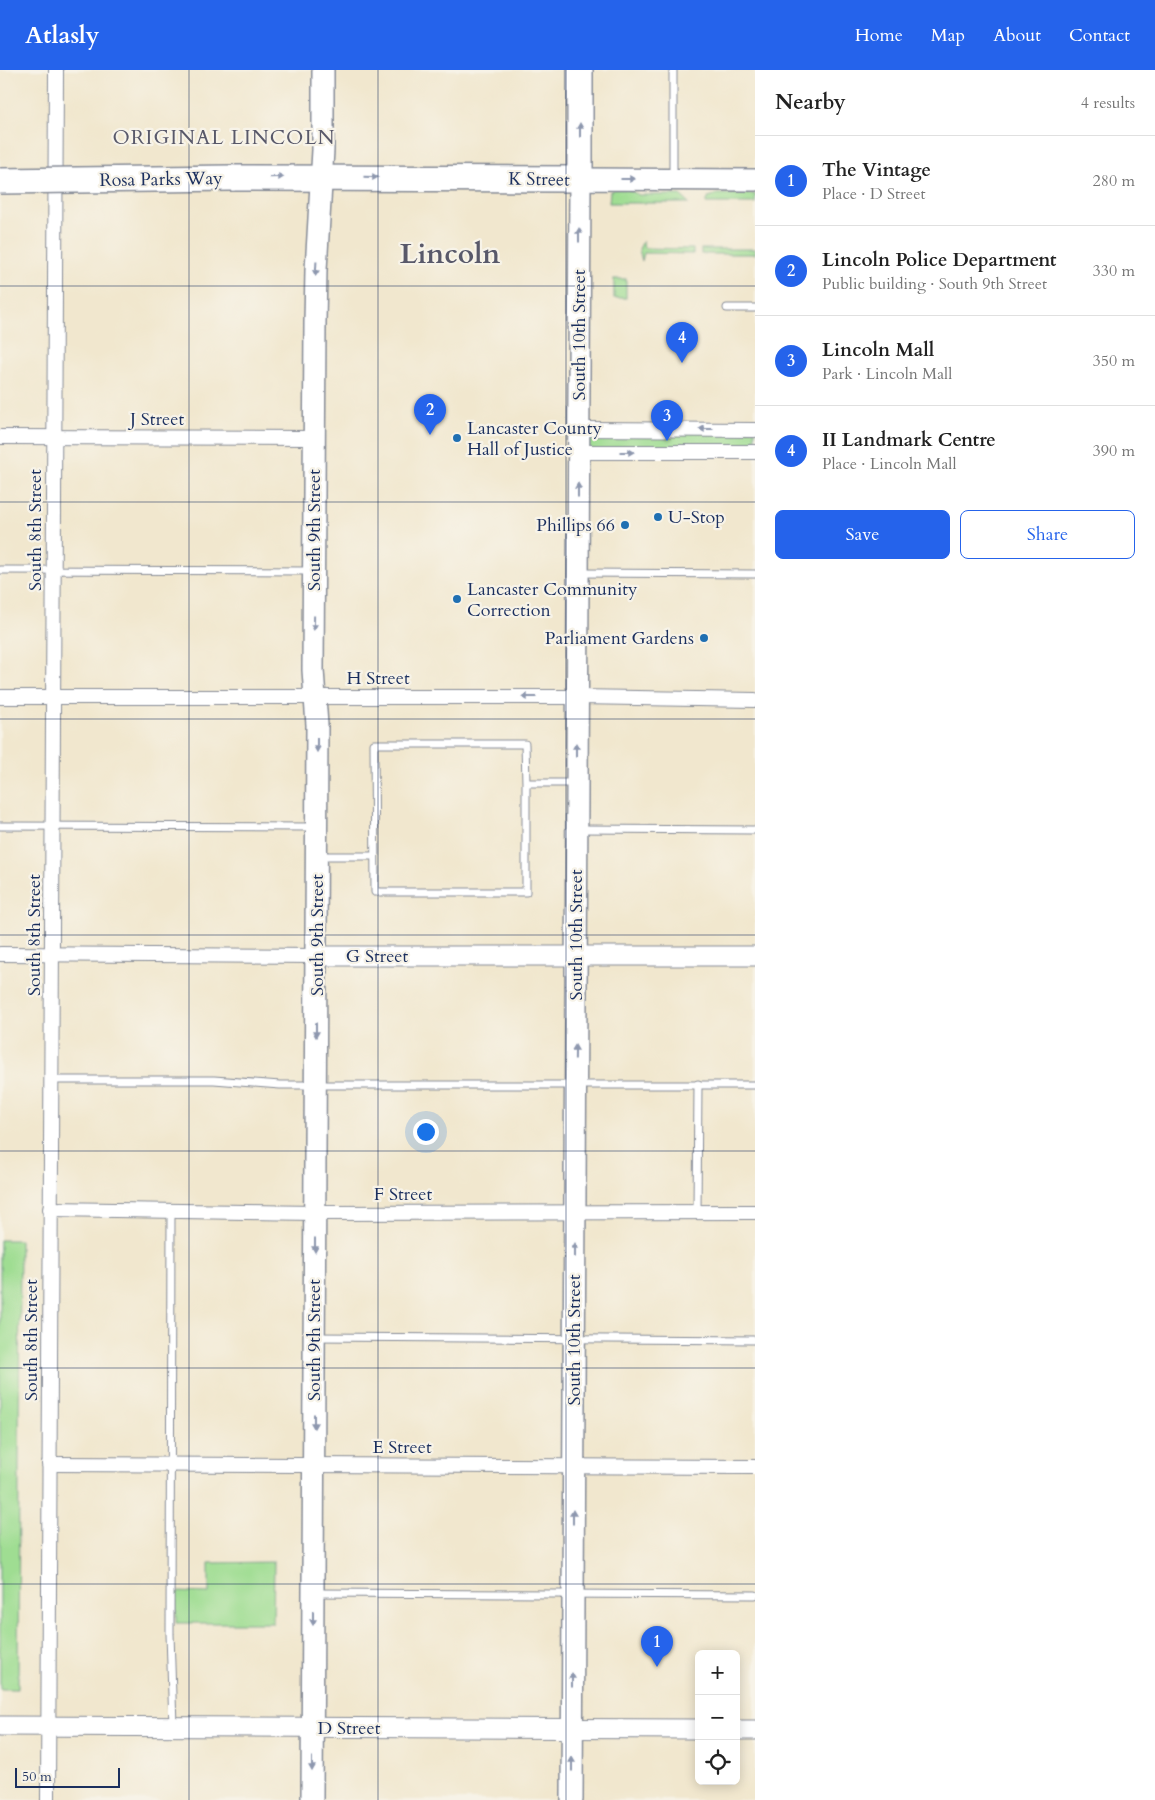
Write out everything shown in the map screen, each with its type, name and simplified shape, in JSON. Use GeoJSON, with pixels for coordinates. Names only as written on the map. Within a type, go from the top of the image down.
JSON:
{"type":"FeatureCollection","features":[{"type":"Feature","properties":{"kind":"highway","name":"South 10th Street"},"geometry":{"type":"LineString","coordinates":[[580,70],[580,179]]}},
{"type":"Feature","properties":{"kind":"highway","name":"Rosa Parks Way"},"geometry":{"type":"LineString","coordinates":[[0,181],[322,177]]}},
{"type":"Feature","properties":{"kind":"highway","name":"K Street"},"geometry":{"type":"LineString","coordinates":[[322,177],[580,179]]}},
{"type":"Feature","properties":{"kind":"main road","name":"South 9th Street"},"geometry":{"type":"LineString","coordinates":[[312,1800],[317,856],[316,696],[313,670],[316,270],[322,177],[324,70]]}},
{"type":"Feature","properties":{"kind":"main road","name":"K Street"},"geometry":{"type":"LineString","coordinates":[[580,179],[755,180]]}},
{"type":"Feature","properties":{"kind":"main road","name":"South 10th Street"},"geometry":{"type":"LineString","coordinates":[[572,1800],[580,179]]}},
{"type":"Feature","properties":{"kind":"street","name":"South 8th Street"},"geometry":{"type":"LineString","coordinates":[[48,1800],[56,70]]}},
{"type":"Feature","properties":{"kind":"street"},"geometry":{"type":"LineString","coordinates":[[578,429],[755,430]]}},
{"type":"Feature","properties":{"kind":"street","name":"J Street"},"geometry":{"type":"LineString","coordinates":[[0,436],[315,438]]}},
{"type":"Feature","properties":{"kind":"street"},"geometry":{"type":"LineString","coordinates":[[578,452],[755,452]]}},
{"type":"Feature","properties":{"kind":"street","name":"H Street"},"geometry":{"type":"LineString","coordinates":[[0,697],[578,697],[755,700]]}},
{"type":"Feature","properties":{"kind":"street","name":"G Street"},"geometry":{"type":"LineString","coordinates":[[0,954],[53,956],[755,956]]}},
{"type":"Feature","properties":{"kind":"street","name":"F Street"},"geometry":{"type":"LineString","coordinates":[[50,1209],[315,1213],[575,1214],[755,1212]]}},
{"type":"Feature","properties":{"kind":"street","name":"E Street"},"geometry":{"type":"LineString","coordinates":[[49,1464],[755,1467]]}},
{"type":"Feature","properties":{"kind":"street","name":"D Street"},"geometry":{"type":"LineString","coordinates":[[0,1726],[695,1730]]}},
{"type":"Feature","properties":{"kind":"street"},"geometry":{"type":"LineString","coordinates":[[740,1730],[755,1730]]}},
{"type":"Feature","properties":{"kind":"lane"},"geometry":{"type":"LineString","coordinates":[[673,70],[673,180]]}},
{"type":"Feature","properties":{"kind":"lane"},"geometry":{"type":"LineString","coordinates":[[727,308],[755,308]]}},
{"type":"Feature","properties":{"kind":"lane"},"geometry":{"type":"LineString","coordinates":[[0,570],[314,571]]}},
{"type":"Feature","properties":{"kind":"lane"},"geometry":{"type":"LineString","coordinates":[[578,573],[755,574]]}},
{"type":"Feature","properties":{"kind":"lane"},"geometry":{"type":"LineString","coordinates":[[374,744],[525,744],[526,892],[375,892],[374,856],[374,744]]}},
{"type":"Feature","properties":{"kind":"lane"},"geometry":{"type":"LineString","coordinates":[[526,782],[576,784]]}},
{"type":"Feature","properties":{"kind":"lane"},"geometry":{"type":"LineString","coordinates":[[0,826],[317,827]]}},
{"type":"Feature","properties":{"kind":"lane"},"geometry":{"type":"LineString","coordinates":[[576,829],[755,830]]}},
{"type":"Feature","properties":{"kind":"lane"},"geometry":{"type":"LineString","coordinates":[[317,856],[374,856]]}},
{"type":"Feature","properties":{"kind":"lane"},"geometry":{"type":"LineString","coordinates":[[51,1080],[214,1080],[316,1085],[755,1085]]}},
{"type":"Feature","properties":{"kind":"lane"},"geometry":{"type":"LineString","coordinates":[[696,1212],[698,1084]]}},
{"type":"Feature","properties":{"kind":"lane"},"geometry":{"type":"LineString","coordinates":[[171,1210],[172,1464],[170,1634],[173,1726]]}},
{"type":"Feature","properties":{"kind":"lane"},"geometry":{"type":"LineString","coordinates":[[314,1337],[755,1340]]}},
{"type":"Feature","properties":{"kind":"lane"},"geometry":{"type":"LineString","coordinates":[[313,1593],[755,1595]]}},
{"type":"Feature","properties":{"kind":"green space"},"geometry":{"type":"Polygon","coordinates":[[[614,189],[627,189],[639,195],[680,195],[689,203],[609,203],[610,191],[614,189]]]}},
{"type":"Feature","properties":{"kind":"green space"},"geometry":{"type":"Polygon","coordinates":[[[717,194],[755,194],[755,203],[706,203],[709,197],[717,194]]]}},
{"type":"Feature","properties":{"kind":"green space"},"geometry":{"type":"Polygon","coordinates":[[[643,241],[644,248],[693,249],[693,254],[644,253],[642,261],[639,249],[643,241]]]}},
{"type":"Feature","properties":{"kind":"green space"},"geometry":{"type":"Polygon","coordinates":[[[701,249],[755,249],[755,254],[701,254],[701,249]]]}},
{"type":"Feature","properties":{"kind":"green space"},"geometry":{"type":"Polygon","coordinates":[[[614,279],[626,279],[626,298],[614,298],[614,279]]]}},
{"type":"Feature","properties":{"kind":"green space"},"geometry":{"type":"Polygon","coordinates":[[[578,429],[755,430],[755,452],[578,452],[578,429]]]}},
{"type":"Feature","properties":{"kind":"green space"},"geometry":{"type":"Polygon","coordinates":[[[0,1240],[20,1240],[18,1689],[0,1689],[0,1240]]]}},
{"type":"Feature","properties":{"kind":"green space"},"geometry":{"type":"Polygon","coordinates":[[[274,1562],[273,1623],[176,1623],[176,1592],[209,1593],[209,1563],[274,1562]]]}},
{"type":"Feature","properties":{"kind":"place","name":"II Landmark Centre"},"geometry":{"type":"Point","coordinates":[682,363]}},
{"type":"Feature","properties":{"kind":"place","name":"Lincoln Police Department"},"geometry":{"type":"Point","coordinates":[430,435]}},
{"type":"Feature","properties":{"kind":"place","name":"Lancaster County Hall of Justice"},"geometry":{"type":"Point","coordinates":[457,438]}},
{"type":"Feature","properties":{"kind":"place","name":"Lincoln Mall"},"geometry":{"type":"Point","coordinates":[667,441]}},
{"type":"Feature","properties":{"kind":"place","name":"U-Stop"},"geometry":{"type":"Point","coordinates":[658,517]}},
{"type":"Feature","properties":{"kind":"place","name":"Phillips 66"},"geometry":{"type":"Point","coordinates":[625,525]}},
{"type":"Feature","properties":{"kind":"place","name":"Lancaster Community Correction"},"geometry":{"type":"Point","coordinates":[457,599]}},
{"type":"Feature","properties":{"kind":"place","name":"Parliament Gardens"},"geometry":{"type":"Point","coordinates":[704,638]}},
{"type":"Feature","properties":{"kind":"place","name":"The Vintage"},"geometry":{"type":"Point","coordinates":[657,1667]}},
{"type":"Feature","properties":{"kind":"district","name":"ORIGINAL LINCOLN"},"geometry":{"type":"Point","coordinates":[224,137]}},
{"type":"Feature","properties":{"kind":"district","name":"Lincoln"},"geometry":{"type":"Point","coordinates":[450,253]}}]}
